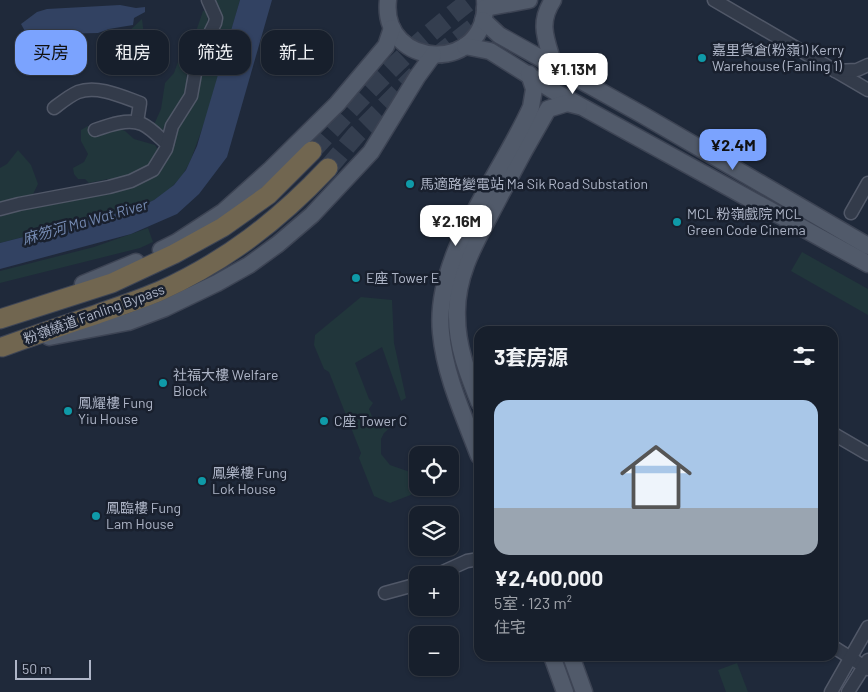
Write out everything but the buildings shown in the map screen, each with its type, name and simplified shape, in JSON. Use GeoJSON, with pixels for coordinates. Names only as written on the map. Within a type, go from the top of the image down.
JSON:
{"type":"FeatureCollection","features":[{"type":"Feature","properties":{"kind":"highway","name":"粉嶺繞道 Fanling Bypass"},"geometry":{"type":"LineString","coordinates":[[0,319],[112,282],[174,254],[223,227],[268,195],[312,151]]}},
{"type":"Feature","properties":{"kind":"highway","name":"粉嶺繞道 Fanling Bypass"},"geometry":{"type":"LineString","coordinates":[[1,347],[137,300],[194,274],[264,230],[302,196],[328,168]]}},
{"type":"Feature","properties":{"kind":"main road"},"geometry":{"type":"LineString","coordinates":[[485,9],[529,0]]}},
{"type":"Feature","properties":{"kind":"main road"},"geometry":{"type":"LineString","coordinates":[[553,0],[547,9],[544,30],[554,66]]}},
{"type":"Feature","properties":{"kind":"main road"},"geometry":{"type":"LineString","coordinates":[[386,1],[392,28],[402,42],[425,54],[433,55],[453,53],[465,46],[477,34],[485,9]]}},
{"type":"Feature","properties":{"kind":"main road"},"geometry":{"type":"LineString","coordinates":[[485,9],[499,36],[868,246]]}},
{"type":"Feature","properties":{"kind":"main road"},"geometry":{"type":"LineString","coordinates":[[0,319],[143,259],[176,242],[223,212],[271,169],[337,104],[386,46],[392,28]]}},
{"type":"Feature","properties":{"kind":"main road"},"geometry":{"type":"LineString","coordinates":[[465,46],[490,51],[583,106],[868,264]]}},
{"type":"Feature","properties":{"kind":"main road"},"geometry":{"type":"LineString","coordinates":[[1,347],[128,322],[194,295],[249,265],[278,244],[312,215],[371,152],[417,77],[433,55]]}},
{"type":"Feature","properties":{"kind":"main road"},"geometry":{"type":"LineString","coordinates":[[474,443],[446,363],[440,322],[442,296],[448,271],[459,245],[531,107],[534,89],[529,74]]}},
{"type":"Feature","properties":{"kind":"main road"},"geometry":{"type":"LineString","coordinates":[[474,389],[464,363],[458,336],[457,303],[462,277],[480,234],[548,109],[567,103],[583,106]]}},
{"type":"Feature","properties":{"kind":"main road"},"geometry":{"type":"LineString","coordinates":[[554,661],[565,692]]}},
{"type":"Feature","properties":{"kind":"main road"},"geometry":{"type":"LineString","coordinates":[[573,661],[584,692]]}},
{"type":"Feature","properties":{"kind":"street"},"geometry":{"type":"LineString","coordinates":[[0,210],[19,204],[131,181],[153,170],[160,161],[172,126],[191,96],[198,57],[216,23],[216,18],[208,0]]}},
{"type":"Feature","properties":{"kind":"street"},"geometry":{"type":"LineString","coordinates":[[714,0],[868,90]]}},
{"type":"Feature","properties":{"kind":"street"},"geometry":{"type":"LineString","coordinates":[[835,71],[857,70],[868,65]]}},
{"type":"Feature","properties":{"kind":"street"},"geometry":{"type":"LineString","coordinates":[[54,108],[79,92],[88,90],[112,93],[140,103],[137,122]]}},
{"type":"Feature","properties":{"kind":"street"},"geometry":{"type":"LineString","coordinates":[[95,130],[120,123],[137,122],[144,124],[167,144]]}},
{"type":"Feature","properties":{"kind":"street"},"geometry":{"type":"LineString","coordinates":[[851,213],[868,183]]}},
{"type":"Feature","properties":{"kind":"street"},"geometry":{"type":"LineString","coordinates":[[838,436],[868,454]]}},
{"type":"Feature","properties":{"kind":"street"},"geometry":{"type":"LineString","coordinates":[[458,566],[473,560]]}},
{"type":"Feature","properties":{"kind":"street"},"geometry":{"type":"LineString","coordinates":[[385,592],[409,586]]}},
{"type":"Feature","properties":{"kind":"street"},"geometry":{"type":"LineString","coordinates":[[831,692],[868,627]]}},
{"type":"Feature","properties":{"kind":"street"},"geometry":{"type":"LineString","coordinates":[[838,650],[850,659]]}},
{"type":"Feature","properties":{"kind":"street"},"geometry":{"type":"LineString","coordinates":[[838,654],[867,665],[848,692]]}},
{"type":"Feature","properties":{"kind":"green space"},"geometry":{"type":"Polygon","coordinates":[[[214,0],[240,0],[231,30],[218,30],[222,16],[214,0]]]}},
{"type":"Feature","properties":{"kind":"green space"},"geometry":{"type":"Polygon","coordinates":[[[203,11],[206,11],[208,19],[206,30],[196,30],[203,11]]]}},
{"type":"Feature","properties":{"kind":"green space"},"geometry":{"type":"Polygon","coordinates":[[[142,19],[143,30],[130,30],[142,19]]]}},
{"type":"Feature","properties":{"kind":"green space"},"geometry":{"type":"Polygon","coordinates":[[[179,61],[179,75],[187,75],[187,96],[197,96],[200,75],[218,75],[206,118],[190,162],[182,176],[170,189],[154,200],[137,208],[0,243],[0,217],[27,205],[114,182],[108,179],[89,183],[85,179],[78,179],[74,174],[73,168],[84,162],[88,154],[81,141],[81,130],[88,126],[94,137],[101,136],[105,131],[120,129],[134,139],[155,145],[158,150],[157,158],[167,131],[164,126],[161,135],[152,129],[161,109],[165,83],[174,73],[179,61]]]}},
{"type":"Feature","properties":{"kind":"green space"},"geometry":{"type":"Polygon","coordinates":[[[18,150],[31,165],[38,184],[31,198],[0,204],[0,168],[7,164],[18,150]]]}},
{"type":"Feature","properties":{"kind":"green space"},"geometry":{"type":"Polygon","coordinates":[[[148,228],[153,242],[140,248],[0,283],[0,271],[94,247],[148,228]]]}},
{"type":"Feature","properties":{"kind":"green space"},"geometry":{"type":"Polygon","coordinates":[[[802,252],[868,289],[868,315],[791,271],[802,252]]]}},
{"type":"Feature","properties":{"kind":"green space"},"geometry":{"type":"Polygon","coordinates":[[[361,297],[392,300],[394,343],[406,398],[401,401],[382,347],[355,363],[369,399],[373,403],[369,409],[373,419],[395,417],[395,423],[384,433],[381,439],[381,454],[390,465],[409,472],[409,496],[390,503],[374,496],[359,458],[361,453],[329,372],[324,369],[314,345],[315,335],[361,297]]]}},
{"type":"Feature","properties":{"kind":"green space"},"geometry":{"type":"Polygon","coordinates":[[[737,663],[748,692],[726,692],[718,670],[737,663]]]}},
{"type":"Feature","properties":{"kind":"water"},"geometry":{"type":"Polygon","coordinates":[[[240,0],[272,0],[263,30],[261,30],[261,38],[251,73],[251,30],[231,30],[240,0]]]}},
{"type":"Feature","properties":{"kind":"water"},"geometry":{"type":"Polygon","coordinates":[[[120,5],[136,8],[145,7],[145,12],[134,18],[133,25],[97,30],[97,33],[87,33],[87,30],[24,30],[21,24],[37,12],[47,9],[120,5]]]}},
{"type":"Feature","properties":{"kind":"water","name":"麻笏河 Ma Wat River"},"geometry":{"type":"Polygon","coordinates":[[[218,75],[251,75],[227,157],[199,194],[177,214],[131,234],[0,269],[0,243],[137,208],[154,200],[174,185],[186,170],[197,146],[218,75]]]}},
{"type":"Feature","properties":{"kind":"tunnel"},"geometry":{"type":"LineString","coordinates":[[312,151],[388,72],[428,35],[471,0]]}},
{"type":"Feature","properties":{"kind":"tunnel"},"geometry":{"type":"LineString","coordinates":[[436,57],[487,17]]}},
{"type":"Feature","properties":{"kind":"tunnel"},"geometry":{"type":"LineString","coordinates":[[328,168],[356,135],[416,75]]}},
{"type":"Feature","properties":{"kind":"place","name":"嘉里貨倉(粉嶺1) Kerry Warehouse (Fanling 1)"},"geometry":{"type":"Point","coordinates":[702,58]}},
{"type":"Feature","properties":{"kind":"place","name":"馬適路變電站 Ma Sik Road Substation"},"geometry":{"type":"Point","coordinates":[410,184]}},
{"type":"Feature","properties":{"kind":"place","name":"MCL 粉嶺戲院 MCL Green Code Cinema"},"geometry":{"type":"Point","coordinates":[677,222]}},
{"type":"Feature","properties":{"kind":"place","name":"E座 Tower E"},"geometry":{"type":"Point","coordinates":[356,278]}},
{"type":"Feature","properties":{"kind":"place","name":"社福大樓 Welfare Block"},"geometry":{"type":"Point","coordinates":[163,383]}},
{"type":"Feature","properties":{"kind":"place","name":"鳳耀樓 Fung Yiu House"},"geometry":{"type":"Point","coordinates":[68,411]}},
{"type":"Feature","properties":{"kind":"place","name":"C座 Tower C"},"geometry":{"type":"Point","coordinates":[324,421]}},
{"type":"Feature","properties":{"kind":"place","name":"鳳樂樓 Fung Lok House"},"geometry":{"type":"Point","coordinates":[202,481]}},
{"type":"Feature","properties":{"kind":"place","name":"鳳臨樓 Fung Lam House"},"geometry":{"type":"Point","coordinates":[96,516]}}]}
